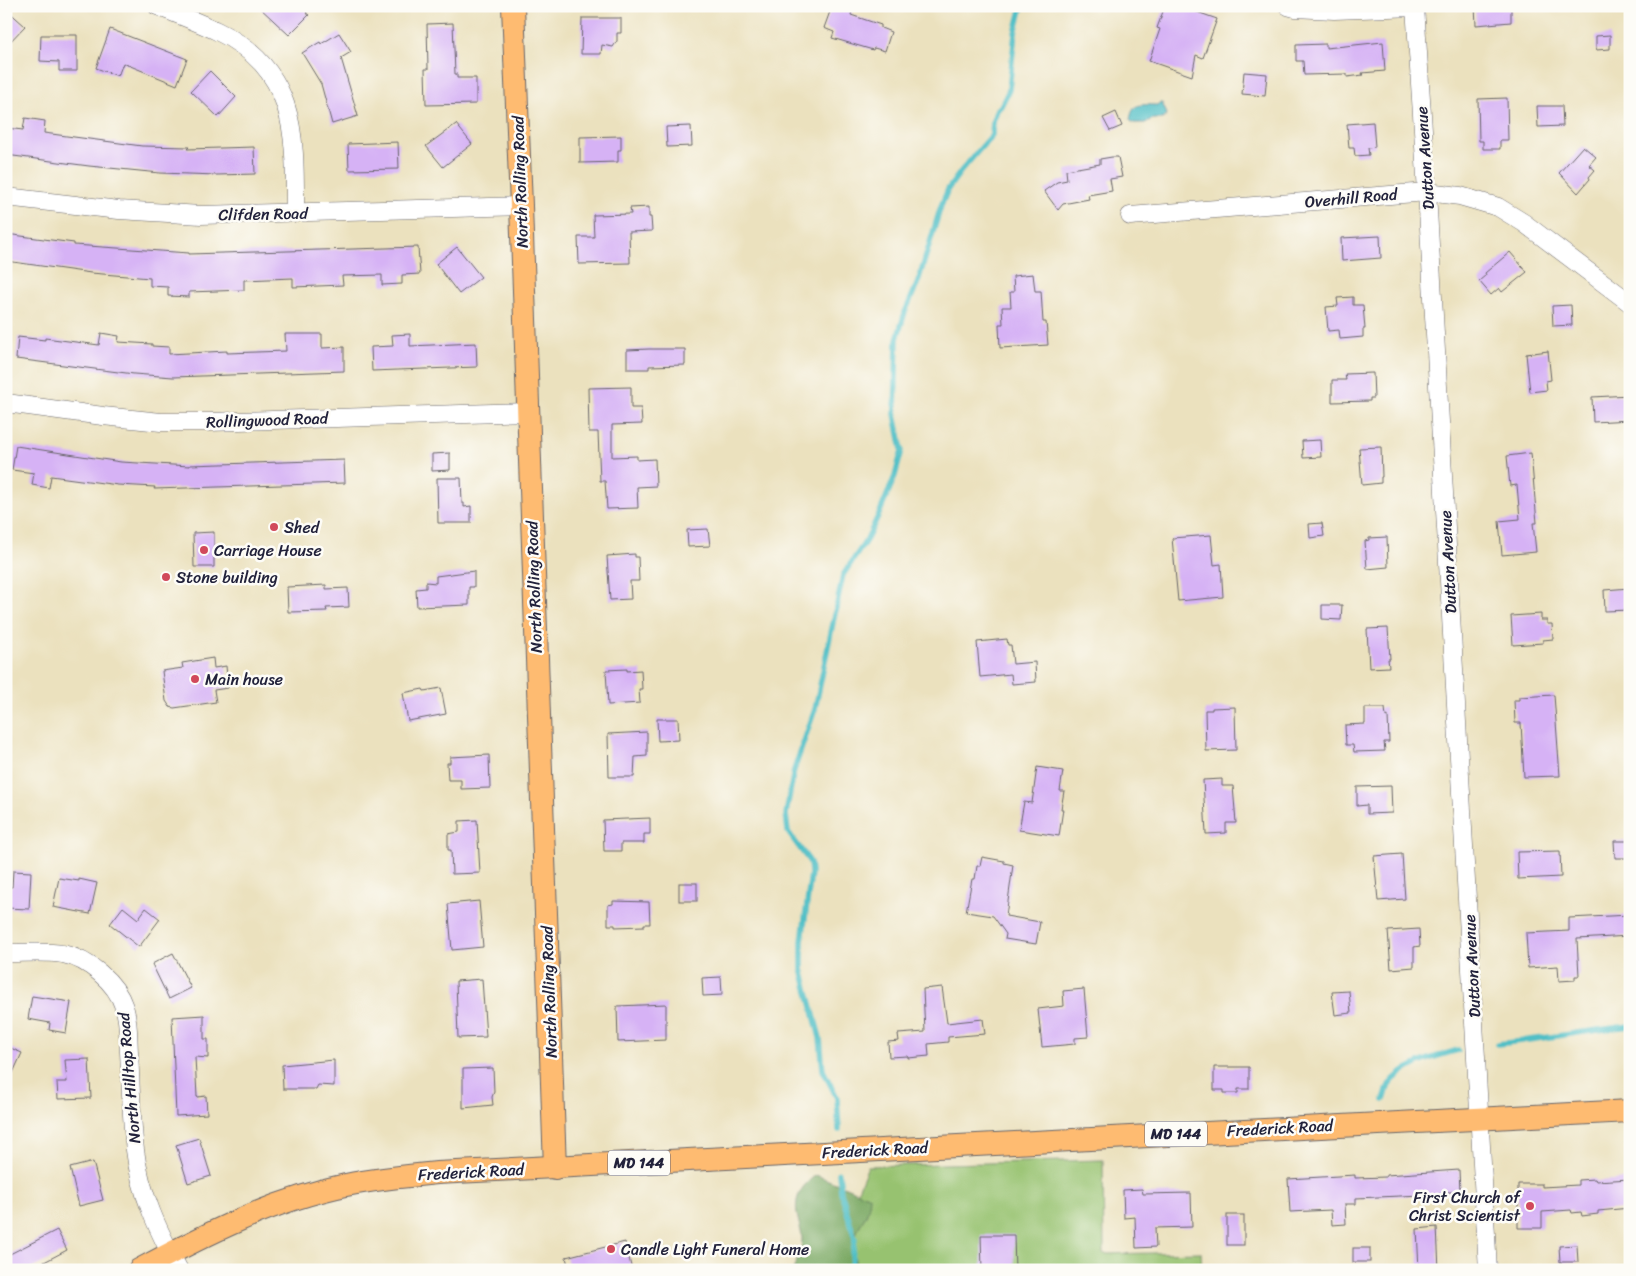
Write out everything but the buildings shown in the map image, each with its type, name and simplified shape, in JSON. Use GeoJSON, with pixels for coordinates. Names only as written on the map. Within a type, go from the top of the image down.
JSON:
{"type":"FeatureCollection","features":[{"type":"Feature","properties":{"kind":"main road","name":"North Rolling Road"},"geometry":{"type":"LineString","coordinates":[[513,6],[522,206],[555,1168]]}},
{"type":"Feature","properties":{"kind":"main road","name":"Frederick Road"},"geometry":{"type":"LineString","coordinates":[[139,1270],[175,1261],[238,1220],[306,1196],[345,1185],[388,1178],[437,1173],[1630,1111]]}},
{"type":"Feature","properties":{"kind":"street"},"geometry":{"type":"LineString","coordinates":[[157,6],[218,31],[245,47],[264,65],[282,93],[290,119],[295,152],[295,213]]}},
{"type":"Feature","properties":{"kind":"street"},"geometry":{"type":"LineString","coordinates":[[1288,6],[1334,10],[1415,6]]}},
{"type":"Feature","properties":{"kind":"street","name":"Dutton Avenue"},"geometry":{"type":"LineString","coordinates":[[1415,6],[1428,192],[1488,1270]]}},
{"type":"Feature","properties":{"kind":"street","name":"Overhill Road"},"geometry":{"type":"LineString","coordinates":[[1130,216],[1428,192],[1460,196],[1498,207],[1524,223],[1630,302]]}},
{"type":"Feature","properties":{"kind":"street","name":"Clifden Road"},"geometry":{"type":"LineString","coordinates":[[6,197],[120,210],[183,214],[295,213],[522,206]]}},
{"type":"Feature","properties":{"kind":"street","name":"Rollingwood Road"},"geometry":{"type":"LineString","coordinates":[[6,403],[161,422],[220,422],[528,412]]}},
{"type":"Feature","properties":{"kind":"street","name":"North Hilltop Road"},"geometry":{"type":"LineString","coordinates":[[6,953],[63,954],[80,960],[96,971],[114,988],[124,1007],[128,1031],[134,1148],[139,1177],[148,1205],[175,1261]]}},
{"type":"Feature","properties":{"kind":"green space"},"geometry":{"type":"Polygon","coordinates":[[[1103,1160],[1104,1254],[1201,1252],[1202,1270],[853,1270],[839,1235],[868,1166],[1103,1160]]]}},
{"type":"Feature","properties":{"kind":"green space"},"geometry":{"type":"Polygon","coordinates":[[[816,1175],[870,1197],[867,1213],[855,1237],[854,1252],[857,1270],[793,1270],[802,1243],[796,1205],[797,1199],[802,1189],[816,1175]]]}},
{"type":"Feature","properties":{"kind":"water"},"geometry":{"type":"Polygon","coordinates":[[[1162,103],[1167,114],[1163,119],[1153,119],[1145,123],[1133,123],[1130,120],[1133,110],[1139,105],[1157,105],[1162,103]]]}},
{"type":"Feature","properties":{"kind":"waterway"},"geometry":{"type":"LineString","coordinates":[[839,1130],[837,1098],[823,1070],[820,1038],[802,969],[802,941],[811,873],[810,862],[788,832],[786,814],[794,770],[815,709],[843,575],[867,539],[880,512],[895,476],[902,450],[895,414],[897,339],[905,312],[918,282],[948,189],[992,135],[996,111],[1001,106],[1009,90],[1015,33],[1022,6]]}},
{"type":"Feature","properties":{"kind":"waterway"},"geometry":{"type":"LineString","coordinates":[[1497,1044],[1630,1026]]}},
{"type":"Feature","properties":{"kind":"waterway"},"geometry":{"type":"LineString","coordinates":[[1384,1100],[1389,1085],[1403,1072],[1420,1062],[1458,1050]]}},
{"type":"Feature","properties":{"kind":"waterway"},"geometry":{"type":"LineString","coordinates":[[839,1173],[841,1192],[855,1239],[850,1270]]}},
{"type":"Feature","properties":{"kind":"place","name":"Shed"},"geometry":{"type":"Point","coordinates":[274,527]}},
{"type":"Feature","properties":{"kind":"place","name":"Carriage House"},"geometry":{"type":"Point","coordinates":[204,550]}},
{"type":"Feature","properties":{"kind":"place","name":"Stone building"},"geometry":{"type":"Point","coordinates":[166,577]}},
{"type":"Feature","properties":{"kind":"place","name":"Main house"},"geometry":{"type":"Point","coordinates":[195,679]}},
{"type":"Feature","properties":{"kind":"place","name":"First Church of Christ Scientist"},"geometry":{"type":"Point","coordinates":[1530,1206]}},
{"type":"Feature","properties":{"kind":"place","name":"Candle Light Funeral Home"},"geometry":{"type":"Point","coordinates":[611,1249]}}]}
